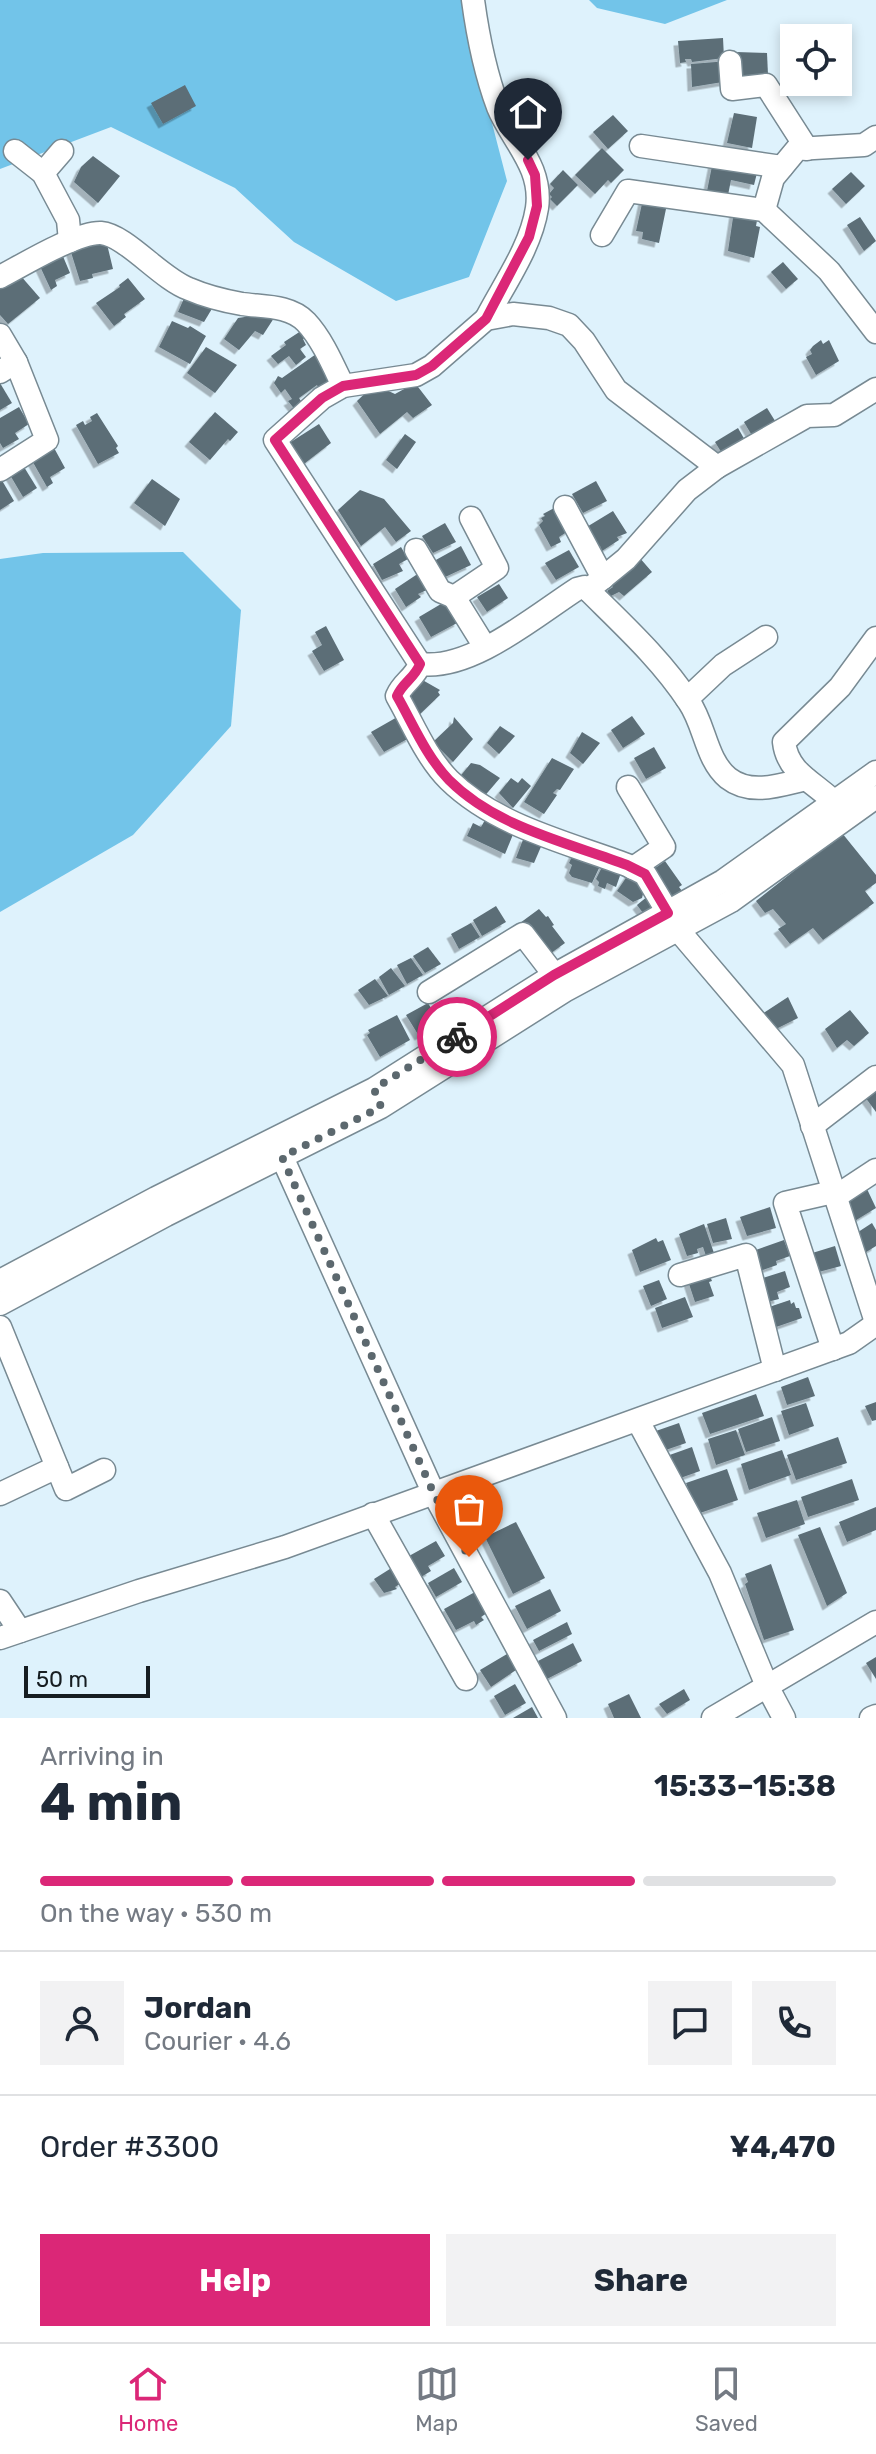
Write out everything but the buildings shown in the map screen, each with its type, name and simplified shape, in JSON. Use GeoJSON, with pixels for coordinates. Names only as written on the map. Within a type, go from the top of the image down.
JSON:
{"type":"FeatureCollection","features":[{"type":"Feature","properties":{"kind":"street"},"geometry":{"type":"LineString","coordinates":[[473,0],[488,77],[500,111],[535,175],[537,206],[529,237],[486,319],[432,366],[416,375],[343,386],[322,398],[275,440],[420,664],[436,666],[458,661],[577,589],[596,584],[626,559],[687,490],[717,467],[807,416],[834,415],[876,389]]}},
{"type":"Feature","properties":{"kind":"street"},"geometry":{"type":"LineString","coordinates":[[730,62],[732,89],[766,85],[807,149]]}},
{"type":"Feature","properties":{"kind":"street"},"geometry":{"type":"LineString","coordinates":[[764,210],[773,178],[797,149],[864,145],[876,137]]}},
{"type":"Feature","properties":{"kind":"street"},"geometry":{"type":"LineString","coordinates":[[641,146],[782,167]]}},
{"type":"Feature","properties":{"kind":"street"},"geometry":{"type":"LineString","coordinates":[[15,151],[43,173],[68,220],[70,241]]}},
{"type":"Feature","properties":{"kind":"street"},"geometry":{"type":"LineString","coordinates":[[43,173],[62,151]]}},
{"type":"Feature","properties":{"kind":"street"},"geometry":{"type":"LineString","coordinates":[[602,235],[628,191],[764,210],[829,271],[876,332]]}},
{"type":"Feature","properties":{"kind":"street"},"geometry":{"type":"LineString","coordinates":[[0,277],[70,241],[102,233],[126,243],[154,269],[187,289],[241,304],[281,308],[305,320],[343,386]]}},
{"type":"Feature","properties":{"kind":"street"},"geometry":{"type":"LineString","coordinates":[[486,319],[513,314],[549,318],[569,325],[584,341],[616,390],[717,467]]}},
{"type":"Feature","properties":{"kind":"street"},"geometry":{"type":"LineString","coordinates":[[0,335],[8,367],[47,440],[0,470]]}},
{"type":"Feature","properties":{"kind":"street"},"geometry":{"type":"LineString","coordinates":[[565,507],[596,584],[687,699],[698,716],[716,765],[730,779],[749,787],[765,788],[806,779]]}},
{"type":"Feature","properties":{"kind":"street"},"geometry":{"type":"LineString","coordinates":[[454,597],[497,568],[471,518]]}},
{"type":"Feature","properties":{"kind":"street"},"geometry":{"type":"LineString","coordinates":[[416,550],[440,591],[454,597],[485,647]]}},
{"type":"Feature","properties":{"kind":"street"},"geometry":{"type":"LineString","coordinates":[[687,699],[723,665],[766,637]]}},
{"type":"Feature","properties":{"kind":"street"},"geometry":{"type":"LineString","coordinates":[[841,809],[786,759],[784,742],[840,687],[876,638]]}},
{"type":"Feature","properties":{"kind":"street"},"geometry":{"type":"LineString","coordinates":[[0,1601],[10,1635],[139,1591],[376,1519],[640,1426],[849,1343],[876,1323],[869,1274],[834,1195],[793,1065],[673,921],[645,874],[502,819],[450,780],[432,758],[397,696],[401,686],[415,677],[420,664]]}},
{"type":"Feature","properties":{"kind":"street"},"geometry":{"type":"LineString","coordinates":[[0,1304],[282,1157],[560,982],[673,921],[731,901],[841,809],[876,772]]}},
{"type":"Feature","properties":{"kind":"street"},"geometry":{"type":"LineString","coordinates":[[628,787],[664,847],[633,868]]}},
{"type":"Feature","properties":{"kind":"street"},"geometry":{"type":"LineString","coordinates":[[841,809],[876,797]]}},
{"type":"Feature","properties":{"kind":"street"},"geometry":{"type":"LineString","coordinates":[[429,992],[523,934],[560,982]]}},
{"type":"Feature","properties":{"kind":"street"},"geometry":{"type":"LineString","coordinates":[[812,1126],[876,1077]]}},
{"type":"Feature","properties":{"kind":"street"},"geometry":{"type":"LineString","coordinates":[[0,1281],[156,1198],[377,1098]]}},
{"type":"Feature","properties":{"kind":"street"},"geometry":{"type":"LineString","coordinates":[[282,1157],[436,1499],[555,1718]]}},
{"type":"Feature","properties":{"kind":"street"},"geometry":{"type":"LineString","coordinates":[[833,1349],[785,1203],[834,1195],[876,1170]]}},
{"type":"Feature","properties":{"kind":"street"},"geometry":{"type":"LineString","coordinates":[[680,1275],[746,1255],[775,1370]]}},
{"type":"Feature","properties":{"kind":"street"},"geometry":{"type":"LineString","coordinates":[[0,1327],[66,1489],[104,1470]]}},
{"type":"Feature","properties":{"kind":"street"},"geometry":{"type":"LineString","coordinates":[[640,1426],[720,1573],[767,1686],[784,1718]]}},
{"type":"Feature","properties":{"kind":"street"},"geometry":{"type":"LineString","coordinates":[[0,1494],[57,1467]]}},
{"type":"Feature","properties":{"kind":"street"},"geometry":{"type":"LineString","coordinates":[[376,1519],[466,1679]]}},
{"type":"Feature","properties":{"kind":"street"},"geometry":{"type":"LineString","coordinates":[[713,1718],[876,1622]]}},
{"type":"Feature","properties":{"kind":"shaded area"},"geometry":{"type":"Polygon","coordinates":[[[0,0],[466,0],[472,46],[507,181],[469,277],[396,301],[294,242],[235,188],[111,127],[0,169],[0,0]]]}},
{"type":"Feature","properties":{"kind":"shaded area"},"geometry":{"type":"Polygon","coordinates":[[[589,0],[727,0],[665,24],[597,8],[589,0]]]}},
{"type":"Feature","properties":{"kind":"shaded area"},"geometry":{"type":"Polygon","coordinates":[[[183,552],[241,610],[231,726],[133,835],[0,912],[0,559],[43,553],[183,552]]]}},
{"type":"Feature","properties":{"kind":"way so far"},"geometry":{"type":"LineString","coordinates":[[457,1037],[374,1089],[381,1107],[282,1157],[434,1494],[469,1557]]}},
{"type":"Feature","properties":{"kind":"route"},"geometry":{"type":"LineString","coordinates":[[457,1037],[554,975],[668,913],[645,874],[502,819],[450,780],[432,758],[397,696],[401,686],[415,677],[420,664],[275,440],[322,398],[343,386],[416,375],[432,366],[486,319],[529,237],[537,206],[535,175],[528,160]]}}]}
